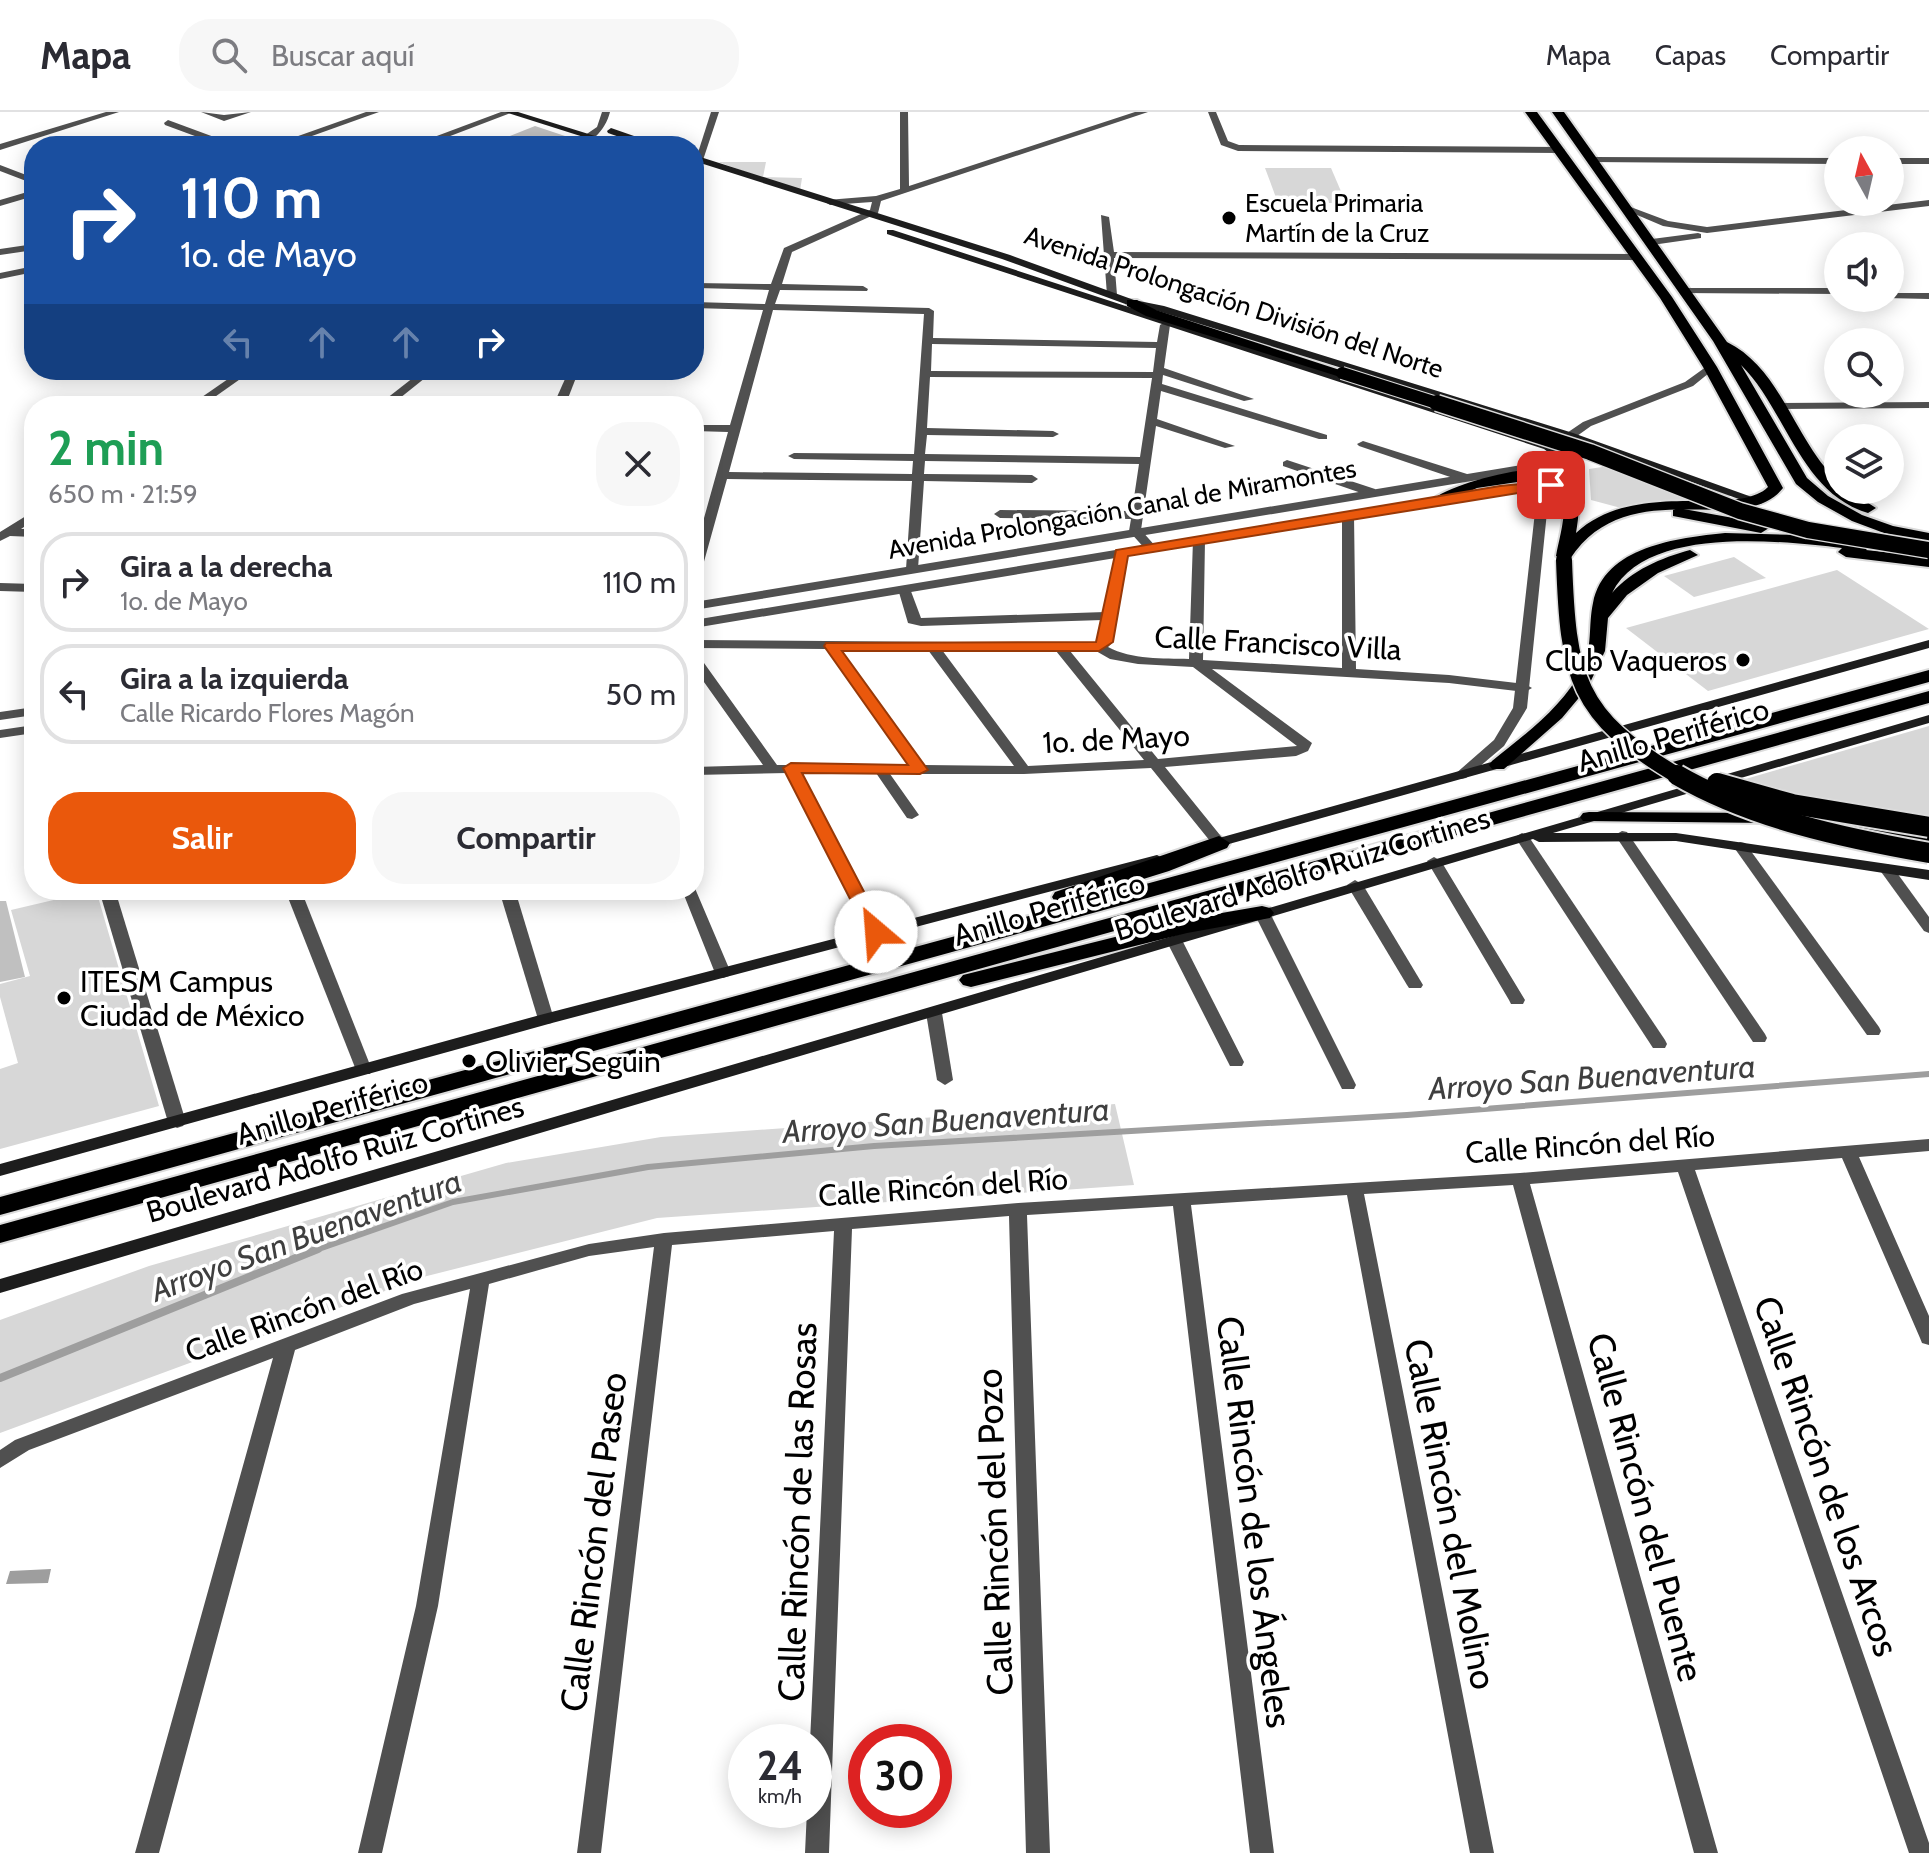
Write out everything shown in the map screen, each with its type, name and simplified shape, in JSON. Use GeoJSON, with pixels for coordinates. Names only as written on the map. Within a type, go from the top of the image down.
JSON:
{"type":"FeatureCollection","features":[{"type":"Feature","properties":{"kind":"highway","name":"Anillo Periférico"},"geometry":{"type":"LineString","coordinates":[[0,1206],[1929,676]]}},
{"type":"Feature","properties":{"kind":"highway","name":"Anillo Periférico"},"geometry":{"type":"LineString","coordinates":[[0,1234],[1929,697]]}},
{"type":"Feature","properties":{"kind":"highway"},"geometry":{"type":"LineString","coordinates":[[826,979],[924,939],[1131,876],[1219,843]]}},
{"type":"Feature","properties":{"kind":"highway"},"geometry":{"type":"LineString","coordinates":[[754,1024],[868,1006],[1187,926],[1262,913]]}},
{"type":"Feature","properties":{"kind":"main road"},"geometry":{"type":"LineString","coordinates":[[509,112],[589,136]]}},
{"type":"Feature","properties":{"kind":"main road"},"geometry":{"type":"LineString","coordinates":[[548,112],[625,136]]}},
{"type":"Feature","properties":{"kind":"main road"},"geometry":{"type":"LineString","coordinates":[[1531,112],[1637,257],[1710,367],[1776,485],[1773,494],[1757,501],[1649,506],[1604,519],[1584,533],[1564,558]]}},
{"type":"Feature","properties":{"kind":"main road"},"geometry":{"type":"LineString","coordinates":[[1558,112],[1720,341],[1797,475],[1807,487],[1833,506],[1857,518],[1925,534]]}},
{"type":"Feature","properties":{"kind":"main road","name":"Avenida Prolongación División del Norte"},"geometry":{"type":"LineString","coordinates":[[704,165],[1001,256],[1132,303],[1160,308],[1569,435],[1757,501]]}},
{"type":"Feature","properties":{"kind":"main road","name":"Avenida Prolongación División del Norte"},"geometry":{"type":"LineString","coordinates":[[704,166],[788,199],[1165,325],[1548,447],[1556,469]]}},
{"type":"Feature","properties":{"kind":"main road"},"geometry":{"type":"LineString","coordinates":[[788,199],[799,199],[803,194]]}},
{"type":"Feature","properties":{"kind":"main road"},"geometry":{"type":"LineString","coordinates":[[809,205],[811,201],[826,201]]}},
{"type":"Feature","properties":{"kind":"main road"},"geometry":{"type":"LineString","coordinates":[[974,260],[1001,256]]}},
{"type":"Feature","properties":{"kind":"main road"},"geometry":{"type":"LineString","coordinates":[[986,265],[1001,256]]}},
{"type":"Feature","properties":{"kind":"main road"},"geometry":{"type":"LineString","coordinates":[[1132,303],[1151,313],[1590,452],[1740,511],[1808,530],[1929,552]]}},
{"type":"Feature","properties":{"kind":"main road"},"geometry":{"type":"LineString","coordinates":[[1720,341],[1756,370],[1817,472],[1834,488],[1925,534]]}},
{"type":"Feature","properties":{"kind":"main road"},"geometry":{"type":"LineString","coordinates":[[1521,439],[1541,434],[1542,427]]}},
{"type":"Feature","properties":{"kind":"main road"},"geometry":{"type":"LineString","coordinates":[[1440,500],[1473,484],[1556,469],[1570,488],[1564,558],[1568,648],[1585,696],[1600,717],[1624,740],[1656,762],[1716,794],[1794,824],[1929,853]]}},
{"type":"Feature","properties":{"kind":"main road"},"geometry":{"type":"LineString","coordinates":[[1604,519],[1640,513],[1685,514],[1804,538],[1929,552]]}},
{"type":"Feature","properties":{"kind":"main road"},"geometry":{"type":"LineString","coordinates":[[1498,765],[1548,722],[1588,675],[1597,654],[1602,595],[1612,578],[1627,564],[1648,554],[1727,537],[1804,538]]}},
{"type":"Feature","properties":{"kind":"main road"},"geometry":{"type":"LineString","coordinates":[[1598,626],[1618,593],[1646,572],[1690,555],[1753,547],[1816,549],[1929,562]]}},
{"type":"Feature","properties":{"kind":"main road","name":"Boulevard Adolfo Ruiz Cortines"},"geometry":{"type":"LineString","coordinates":[[0,1170],[546,1019],[1219,843],[1929,644]]}},
{"type":"Feature","properties":{"kind":"main road","name":"Boulevard Adolfo Ruiz Cortines"},"geometry":{"type":"LineString","coordinates":[[0,1286],[1175,942],[1434,861],[1929,719]]}},
{"type":"Feature","properties":{"kind":"main road"},"geometry":{"type":"LineString","coordinates":[[1656,762],[1792,804],[1929,827]]}},
{"type":"Feature","properties":{"kind":"main road"},"geometry":{"type":"LineString","coordinates":[[1589,817],[1763,817],[1929,840]]}},
{"type":"Feature","properties":{"kind":"main road"},"geometry":{"type":"LineString","coordinates":[[1522,837],[1676,837],[1929,875]]}},
{"type":"Feature","properties":{"kind":"street"},"geometry":{"type":"LineString","coordinates":[[36,136],[115,112]]}},
{"type":"Feature","properties":{"kind":"street"},"geometry":{"type":"LineString","coordinates":[[205,112],[224,118],[247,112]]}},
{"type":"Feature","properties":{"kind":"street"},"geometry":{"type":"LineString","coordinates":[[309,136],[375,112]]}},
{"type":"Feature","properties":{"kind":"street"},"geometry":{"type":"LineString","coordinates":[[443,136],[509,112]]}},
{"type":"Feature","properties":{"kind":"street"},"geometry":{"type":"LineString","coordinates":[[589,136],[601,128],[606,112]]}},
{"type":"Feature","properties":{"kind":"street"},"geometry":{"type":"LineString","coordinates":[[704,140],[715,112]]}},
{"type":"Feature","properties":{"kind":"street"},"geometry":{"type":"LineString","coordinates":[[904,112],[904,188]]}},
{"type":"Feature","properties":{"kind":"street"},"geometry":{"type":"LineString","coordinates":[[826,201],[877,199],[1144,112]]}},
{"type":"Feature","properties":{"kind":"street"},"geometry":{"type":"LineString","coordinates":[[1212,112],[1224,143],[1238,148],[1560,150]]}},
{"type":"Feature","properties":{"kind":"street"},"geometry":{"type":"LineString","coordinates":[[168,123],[203,136]]}},
{"type":"Feature","properties":{"kind":"street"},"geometry":{"type":"LineString","coordinates":[[0,147],[24,140]]}},
{"type":"Feature","properties":{"kind":"street"},"geometry":{"type":"LineString","coordinates":[[1594,160],[1824,161]]}},
{"type":"Feature","properties":{"kind":"street"},"geometry":{"type":"LineString","coordinates":[[1904,161],[1929,161]]}},
{"type":"Feature","properties":{"kind":"street"},"geometry":{"type":"LineString","coordinates":[[0,168],[24,176]]}},
{"type":"Feature","properties":{"kind":"street"},"geometry":{"type":"LineString","coordinates":[[0,203],[24,196]]}},
{"type":"Feature","properties":{"kind":"street"},"geometry":{"type":"LineString","coordinates":[[704,532],[788,250],[875,211],[877,199]]}},
{"type":"Feature","properties":{"kind":"street"},"geometry":{"type":"LineString","coordinates":[[1628,209],[1666,224],[1707,230],[1929,205]]}},
{"type":"Feature","properties":{"kind":"street"},"geometry":{"type":"LineString","coordinates":[[1652,242],[1929,205]]}},
{"type":"Feature","properties":{"kind":"street"},"geometry":{"type":"LineString","coordinates":[[1104,217],[1112,295]]}},
{"type":"Feature","properties":{"kind":"street"},"geometry":{"type":"LineString","coordinates":[[0,252],[24,248]]}},
{"type":"Feature","properties":{"kind":"street"},"geometry":{"type":"LineString","coordinates":[[1109,255],[1637,257]]}},
{"type":"Feature","properties":{"kind":"street"},"geometry":{"type":"LineString","coordinates":[[0,276],[24,271]]}},
{"type":"Feature","properties":{"kind":"street"},"geometry":{"type":"LineString","coordinates":[[704,285],[863,289]]}},
{"type":"Feature","properties":{"kind":"street"},"geometry":{"type":"LineString","coordinates":[[1904,292],[1929,290]]}},
{"type":"Feature","properties":{"kind":"street"},"geometry":{"type":"LineString","coordinates":[[1688,294],[1824,294]]}},
{"type":"Feature","properties":{"kind":"street"},"geometry":{"type":"LineString","coordinates":[[1904,294],[1929,296]]}},
{"type":"Feature","properties":{"kind":"street"},"geometry":{"type":"LineString","coordinates":[[704,305],[929,311],[912,569]]}},
{"type":"Feature","properties":{"kind":"street"},"geometry":{"type":"LineString","coordinates":[[1151,548],[1135,531],[1165,325]]}},
{"type":"Feature","properties":{"kind":"street"},"geometry":{"type":"LineString","coordinates":[[927,341],[1162,345]]}},
{"type":"Feature","properties":{"kind":"street"},"geometry":{"type":"LineString","coordinates":[[1461,775],[1488,754],[1508,732],[1520,708],[1525,688],[1541,512],[1562,444],[1569,435],[1587,424],[1689,384],[1710,367]]}},
{"type":"Feature","properties":{"kind":"street"},"geometry":{"type":"LineString","coordinates":[[925,374],[1157,377],[1248,399]]}},
{"type":"Feature","properties":{"kind":"street"},"geometry":{"type":"LineString","coordinates":[[1157,377],[1323,437]]}},
{"type":"Feature","properties":{"kind":"street"},"geometry":{"type":"LineString","coordinates":[[210,396],[233,380]]}},
{"type":"Feature","properties":{"kind":"street"},"geometry":{"type":"LineString","coordinates":[[396,396],[417,380]]}},
{"type":"Feature","properties":{"kind":"street"},"geometry":{"type":"LineString","coordinates":[[1779,406],[1929,405]]}},
{"type":"Feature","properties":{"kind":"street"},"geometry":{"type":"LineString","coordinates":[[1151,421],[1229,446]]}},
{"type":"Feature","properties":{"kind":"street"},"geometry":{"type":"LineString","coordinates":[[704,428],[735,429]]}},
{"type":"Feature","properties":{"kind":"street"},"geometry":{"type":"LineString","coordinates":[[922,431],[1053,434]]}},
{"type":"Feature","properties":{"kind":"street"},"geometry":{"type":"LineString","coordinates":[[1363,444],[1463,477]]}},
{"type":"Feature","properties":{"kind":"street"},"geometry":{"type":"LineString","coordinates":[[794,456],[1145,461]]}},
{"type":"Feature","properties":{"kind":"street"},"geometry":{"type":"LineString","coordinates":[[1287,464],[1371,492]]}},
{"type":"Feature","properties":{"kind":"street","name":"Avenida Prolongación Canal de Miramontes"},"geometry":{"type":"LineString","coordinates":[[704,604],[1404,486],[1556,469]]}},
{"type":"Feature","properties":{"kind":"street"},"geometry":{"type":"LineString","coordinates":[[722,475],[1032,479]]}},
{"type":"Feature","properties":{"kind":"street"},"geometry":{"type":"LineString","coordinates":[[1404,486],[1419,503]]}},
{"type":"Feature","properties":{"kind":"street","name":"Avenida Prolongación Canal de Miramontes"},"geometry":{"type":"LineString","coordinates":[[704,622],[1440,500]]}},
{"type":"Feature","properties":{"kind":"street"},"geometry":{"type":"LineString","coordinates":[[1000,514],[1137,515]]}},
{"type":"Feature","properties":{"kind":"street"},"geometry":{"type":"LineString","coordinates":[[1348,515],[1349,672]]}},
{"type":"Feature","properties":{"kind":"street"},"geometry":{"type":"LineString","coordinates":[[4,534],[24,521]]}},
{"type":"Feature","properties":{"kind":"street"},"geometry":{"type":"LineString","coordinates":[[4,534],[24,533]]}},
{"type":"Feature","properties":{"kind":"street"},"geometry":{"type":"LineString","coordinates":[[1196,663],[1199,540]]}},
{"type":"Feature","properties":{"kind":"street"},"geometry":{"type":"LineString","coordinates":[[1099,647],[1106,642],[1121,553]]}},
{"type":"Feature","properties":{"kind":"street"},"geometry":{"type":"LineString","coordinates":[[0,587],[24,588]]}},
{"type":"Feature","properties":{"kind":"street"},"geometry":{"type":"LineString","coordinates":[[904,589],[909,615],[921,622],[1108,616]]}},
{"type":"Feature","properties":{"kind":"street","name":"Calle Francisco Villa"},"geometry":{"type":"LineString","coordinates":[[704,644],[1099,647],[1115,656],[1138,660],[1349,672],[1525,688]]}},
{"type":"Feature","properties":{"kind":"street"},"geometry":{"type":"LineString","coordinates":[[831,646],[920,770]]}},
{"type":"Feature","properties":{"kind":"street"},"geometry":{"type":"LineString","coordinates":[[932,646],[1024,770]]}},
{"type":"Feature","properties":{"kind":"street"},"geometry":{"type":"LineString","coordinates":[[1059,646],[1158,764],[1219,843]]}},
{"type":"Feature","properties":{"kind":"street","name":"1o. de Mayo"},"geometry":{"type":"LineString","coordinates":[[704,771],[772,768],[1024,770],[1158,764],[1296,752],[1303,748],[1305,743],[1196,663]]}},
{"type":"Feature","properties":{"kind":"street"},"geometry":{"type":"LineString","coordinates":[[704,673],[772,768]]}},
{"type":"Feature","properties":{"kind":"street"},"geometry":{"type":"LineString","coordinates":[[0,716],[24,712]]}},
{"type":"Feature","properties":{"kind":"street"},"geometry":{"type":"LineString","coordinates":[[0,734],[24,730]]}},
{"type":"Feature","properties":{"kind":"street"},"geometry":{"type":"LineString","coordinates":[[791,768],[876,932]]}},
{"type":"Feature","properties":{"kind":"street"},"geometry":{"type":"LineString","coordinates":[[880,769],[912,815]]}},
{"type":"Feature","properties":{"kind":"street"},"geometry":{"type":"LineString","coordinates":[[1622,835],[1759,1038]]}},
{"type":"Feature","properties":{"kind":"street"},"geometry":{"type":"LineString","coordinates":[[1522,837],[1659,1044]]}},
{"type":"Feature","properties":{"kind":"street"},"geometry":{"type":"LineString","coordinates":[[1740,846],[1873,1031]]}},
{"type":"Feature","properties":{"kind":"street"},"geometry":{"type":"LineString","coordinates":[[1434,861],[1517,1000]]}},
{"type":"Feature","properties":{"kind":"street"},"geometry":{"type":"LineString","coordinates":[[1887,869],[1929,928]]}},
{"type":"Feature","properties":{"kind":"street"},"geometry":{"type":"LineString","coordinates":[[1355,885],[1415,985]]}},
{"type":"Feature","properties":{"kind":"street"},"geometry":{"type":"LineString","coordinates":[[110,900],[177,1122]]}},
{"type":"Feature","properties":{"kind":"street"},"geometry":{"type":"LineString","coordinates":[[297,900],[364,1070]]}},
{"type":"Feature","properties":{"kind":"street"},"geometry":{"type":"LineString","coordinates":[[510,900],[546,1019]]}},
{"type":"Feature","properties":{"kind":"street"},"geometry":{"type":"LineString","coordinates":[[694,900],[723,973]]}},
{"type":"Feature","properties":{"kind":"street"},"geometry":{"type":"LineString","coordinates":[[1262,913],[1348,1085]]}},
{"type":"Feature","properties":{"kind":"street"},"geometry":{"type":"LineString","coordinates":[[1175,942],[1236,1062]]}},
{"type":"Feature","properties":{"kind":"street"},"geometry":{"type":"LineString","coordinates":[[934,1013],[945,1080]]}},
{"type":"Feature","properties":{"kind":"street","name":"Calle Rincón del Río"},"geometry":{"type":"LineString","coordinates":[[0,1460],[22,1445],[384,1307],[589,1250],[664,1239],[1018,1209],[1520,1179],[1929,1145]]}},
{"type":"Feature","properties":{"kind":"street"},"geometry":{"type":"LineString","coordinates":[[1849,1153],[1929,1338]]}},
{"type":"Feature","properties":{"kind":"street","name":"Calle Rincón de los Arcos"},"geometry":{"type":"LineString","coordinates":[[1685,1166],[1921,1853]]}},
{"type":"Feature","properties":{"kind":"street","name":"Calle Rincón del Puente"},"geometry":{"type":"LineString","coordinates":[[1520,1179],[1706,1853]]}},
{"type":"Feature","properties":{"kind":"street","name":"Calle Rincón del Molino"},"geometry":{"type":"LineString","coordinates":[[1354,1187],[1482,1853]]}},
{"type":"Feature","properties":{"kind":"street","name":"Calle Rincón de los Ángeles"},"geometry":{"type":"LineString","coordinates":[[1181,1199],[1262,1853]]}},
{"type":"Feature","properties":{"kind":"street","name":"Calle Rincón del Pozo"},"geometry":{"type":"LineString","coordinates":[[1018,1209],[1038,1853]]}},
{"type":"Feature","properties":{"kind":"street","name":"Calle Rincón de las Rosas"},"geometry":{"type":"LineString","coordinates":[[817,1853],[843,1223]]}},
{"type":"Feature","properties":{"kind":"street","name":"Calle Rincón del Paseo"},"geometry":{"type":"LineString","coordinates":[[589,1853],[664,1239]]}},
{"type":"Feature","properties":{"kind":"street"},"geometry":{"type":"LineString","coordinates":[[370,1853],[427,1606],[481,1278]]}},
{"type":"Feature","properties":{"kind":"street"},"geometry":{"type":"LineString","coordinates":[[147,1853],[286,1346]]}},
{"type":"Feature","properties":{"kind":"shaded area"},"geometry":{"type":"Polygon","coordinates":[[[718,162],[766,162],[763,177],[802,178],[800,191],[718,162]]]}},
{"type":"Feature","properties":{"kind":"shaded area"},"geometry":{"type":"Polygon","coordinates":[[[1265,168],[1331,168],[1346,203],[1278,203],[1265,168]]]}},
{"type":"Feature","properties":{"kind":"shaded area"},"geometry":{"type":"Polygon","coordinates":[[[1628,463],[1733,495],[1722,500],[1621,508],[1591,500],[1589,469],[1628,463]]]}},
{"type":"Feature","properties":{"kind":"shaded area"},"geometry":{"type":"Polygon","coordinates":[[[1734,557],[1766,578],[1694,597],[1664,576],[1734,557]]]}},
{"type":"Feature","properties":{"kind":"shaded area","name":"Club Vaqueros"},"geometry":{"type":"Polygon","coordinates":[[[1837,570],[1929,629],[1708,691],[1626,628],[1837,570]]]}},
{"type":"Feature","properties":{"kind":"shaded area"},"geometry":{"type":"Polygon","coordinates":[[[1929,726],[1929,818],[1824,803],[1742,780],[1929,726]]]}},
{"type":"Feature","properties":{"kind":"shaded area","name":"ITESM Campus Ciudad de México"},"geometry":{"type":"Polygon","coordinates":[[[54,900],[99,900],[159,1106],[0,1149],[0,1069],[18,1063],[0,997],[0,984],[30,976],[11,910],[54,900]]]}},
{"type":"Feature","properties":{"kind":"shaded area"},"geometry":{"type":"Polygon","coordinates":[[[1115,1104],[1134,1185],[657,1218],[423,1277],[0,1433],[0,1320],[149,1266],[506,1163],[661,1137],[1115,1104]]]}},
{"type":"Feature","properties":{"kind":"shaded area"},"geometry":{"type":"Polygon","coordinates":[[[51,1569],[48,1583],[6,1584],[10,1571],[51,1569]]]}},
{"type":"Feature","properties":{"kind":"building"},"geometry":{"type":"Polygon","coordinates":[[[535,126],[565,136],[510,136],[535,126]]]}},
{"type":"Feature","properties":{"kind":"building"},"geometry":{"type":"Polygon","coordinates":[[[0,901],[6,901],[25,977],[0,982],[0,901]]]}},
{"type":"Feature","properties":{"kind":"waterway","name":"Arroyo San Buenaventura"},"geometry":{"type":"LineString","coordinates":[[314,1251],[453,1202],[648,1167],[874,1146],[1407,1115],[1929,1074]]}},
{"type":"Feature","properties":{"kind":"waterway","name":"Arroyo San Buenaventura"},"geometry":{"type":"LineString","coordinates":[[314,1251],[318,1249]]}},
{"type":"Feature","properties":{"kind":"waterway","name":"Arroyo San Buenaventura"},"geometry":{"type":"LineString","coordinates":[[0,1378],[314,1251]]}},
{"type":"Feature","properties":{"kind":"place","name":"Escuela Primaria Martín de la Cruz"},"geometry":{"type":"Point","coordinates":[1229,218]}},
{"type":"Feature","properties":{"kind":"place","name":"Club Vaqueros"},"geometry":{"type":"Point","coordinates":[1743,660]}},
{"type":"Feature","properties":{"kind":"place","name":"ITESM Campus Ciudad de México"},"geometry":{"type":"Point","coordinates":[64,998]}},
{"type":"Feature","properties":{"kind":"place","name":"Olivier Seguin"},"geometry":{"type":"Point","coordinates":[469,1061]}},
{"type":"Feature","properties":{"kind":"route"},"geometry":{"type":"LineString","coordinates":[[876,932],[791,768],[920,770],[831,646],[1099,647],[1106,642],[1121,553],[1500,490],[1551,485]]}}]}
